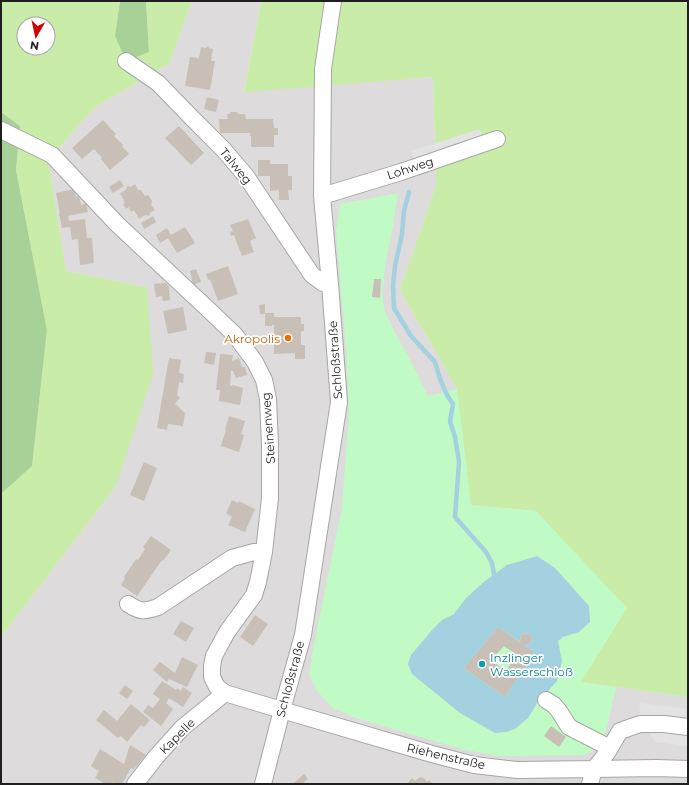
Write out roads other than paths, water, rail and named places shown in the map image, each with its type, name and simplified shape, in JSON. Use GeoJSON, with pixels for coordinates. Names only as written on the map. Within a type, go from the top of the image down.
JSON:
{"type":"FeatureCollection","features":[{"type":"Feature","properties":{"kind":"street","name":"Schloßstraße"},"geometry":{"type":"LineString","coordinates":[[262,784],[303,635],[339,402],[322,196],[323,69],[333,1]]}},
{"type":"Feature","properties":{"kind":"street","name":"Talweg"},"geometry":{"type":"LineString","coordinates":[[126,61],[158,83],[223,149],[246,176],[312,275],[323,283],[330,284]]}},
{"type":"Feature","properties":{"kind":"street","name":"Steinenweg"},"geometry":{"type":"LineString","coordinates":[[1,130],[52,155],[116,224],[235,335],[255,362],[264,380],[268,399],[270,445],[270,498],[264,552],[254,595],[227,632],[214,656],[212,677],[217,687],[225,693]]}},
{"type":"Feature","properties":{"kind":"street","name":"Lohweg"},"geometry":{"type":"LineString","coordinates":[[322,196],[401,172],[497,138]]}},
{"type":"Feature","properties":{"kind":"street"},"geometry":{"type":"LineString","coordinates":[[128,604],[138,610],[147,611],[158,607],[232,558],[254,552],[264,552]]}},
{"type":"Feature","properties":{"kind":"street"},"geometry":{"type":"LineString","coordinates":[[225,693],[282,710]]}},
{"type":"Feature","properties":{"kind":"street","name":"Kapelle"},"geometry":{"type":"LineString","coordinates":[[135,784],[156,757],[182,728],[225,693]]}},
{"type":"Feature","properties":{"kind":"street"},"geometry":{"type":"LineString","coordinates":[[546,700],[559,710],[569,727],[610,748]]}},
{"type":"Feature","properties":{"kind":"street","name":"Riehenstraße"},"geometry":{"type":"LineString","coordinates":[[282,710],[474,765],[592,777],[656,768],[688,769]]}},
{"type":"Feature","properties":{"kind":"street"},"geometry":{"type":"LineString","coordinates":[[592,777],[620,731],[640,724],[664,724],[688,727]]}},
{"type":"Feature","properties":{"kind":"water"},"geometry":{"type":"Polygon","coordinates":[[[537,556],[555,568],[589,606],[590,622],[579,632],[563,637],[558,641],[562,661],[557,681],[538,702],[528,718],[515,729],[495,733],[460,713],[412,674],[408,664],[411,655],[442,620],[454,614],[466,598],[485,581],[507,565],[537,556]],[[498,627],[464,668],[505,697],[533,653],[523,645],[530,643],[532,639],[531,635],[526,633],[521,635],[520,641],[523,644],[498,627]]]}},
{"type":"Feature","properties":{"kind":"waterway"},"geometry":{"type":"LineString","coordinates":[[409,192],[404,211],[402,234],[395,266],[393,286],[394,308],[411,336],[435,362],[440,379],[453,404],[450,421],[455,437],[459,462],[455,517],[486,552],[492,563],[494,574]]}},
{"type":"Feature","properties":{"kind":"place","name":"Akropolis"},"geometry":{"type":"Point","coordinates":[288,338]}},
{"type":"Feature","properties":{"kind":"place","name":"Inzlinger Wasserschloß"},"geometry":{"type":"Point","coordinates":[482,664]}}]}
